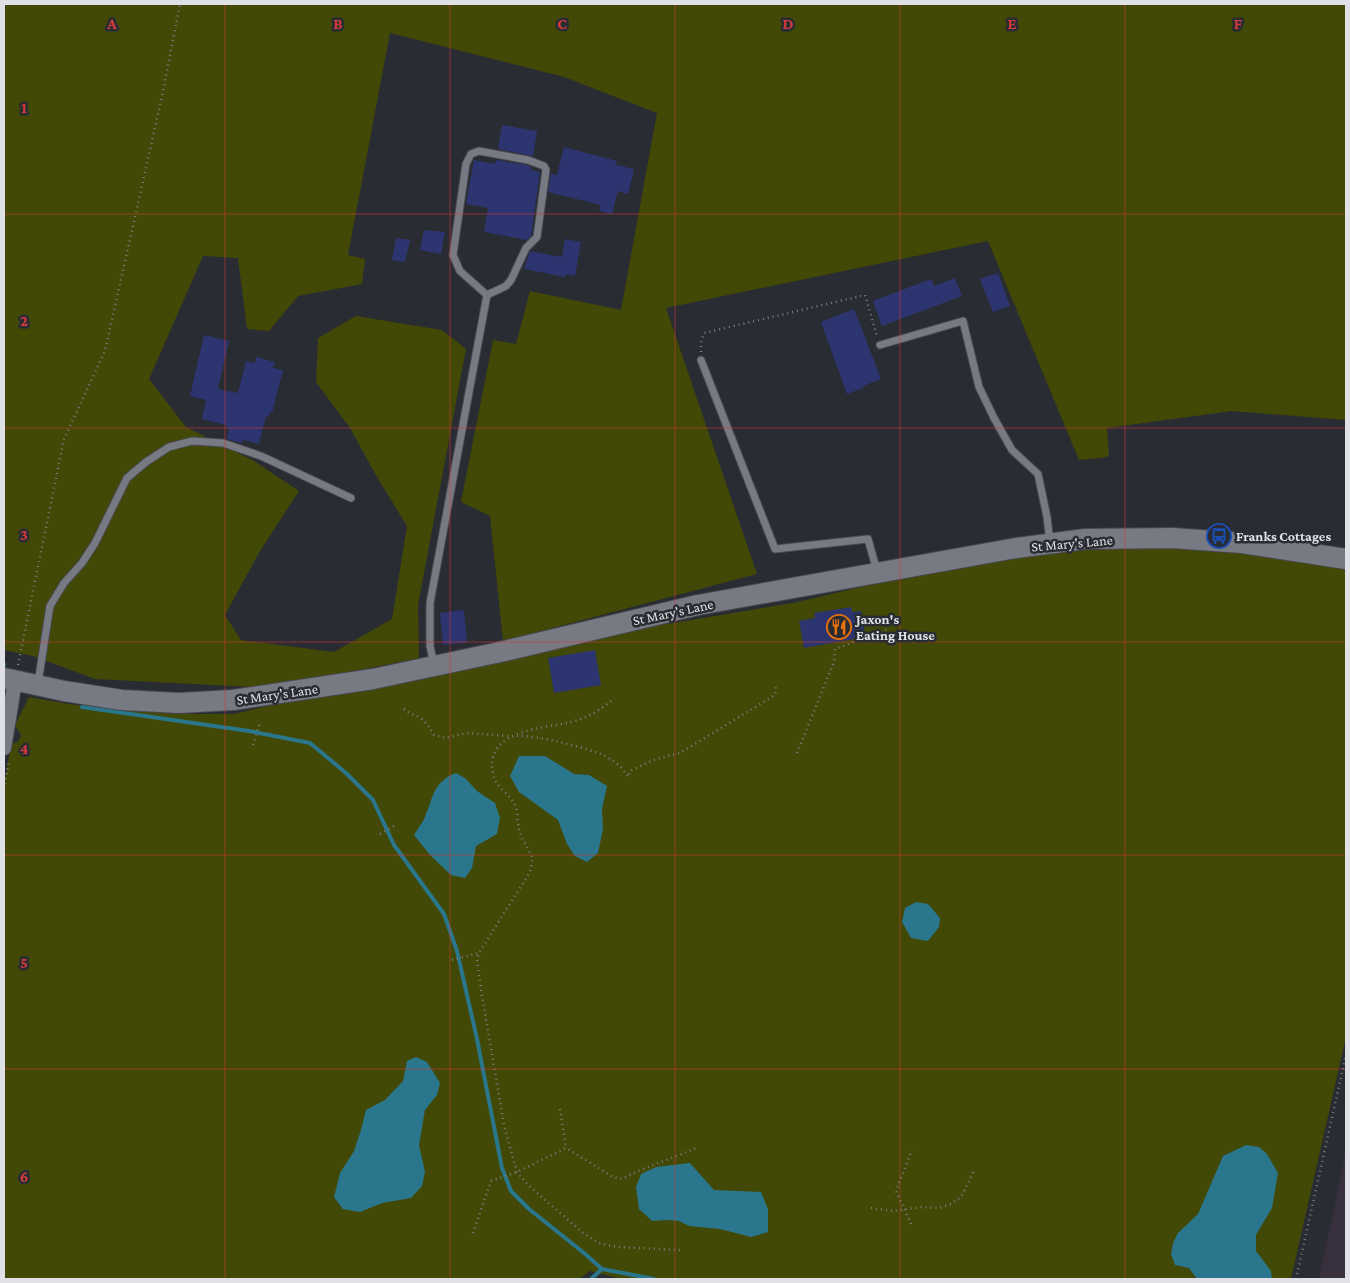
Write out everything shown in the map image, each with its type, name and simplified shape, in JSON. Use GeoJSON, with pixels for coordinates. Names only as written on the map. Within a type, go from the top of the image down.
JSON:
{"type":"FeatureCollection","features":[{"type":"Feature","properties":{"kind":"main road","name":"St Mary's Lane"},"geometry":{"type":"LineString","coordinates":[[9,679],[64,691],[122,700],[188,702],[234,700],[373,679],[698,605],[1016,548],[1085,539],[1172,538],[1242,543],[1298,550],[1346,559]]}},
{"type":"Feature","properties":{"kind":"street"},"geometry":{"type":"LineString","coordinates":[[4,748],[9,679]]}},
{"type":"Feature","properties":{"kind":"lane"},"geometry":{"type":"LineString","coordinates":[[478,151],[528,160],[544,166],[546,170],[536,237],[526,248],[511,280],[506,286],[487,295],[460,271],[453,255],[466,164],[471,154],[478,151]]}},
{"type":"Feature","properties":{"kind":"lane"},"geometry":{"type":"LineString","coordinates":[[434,666],[430,646],[430,602],[487,295]]}},
{"type":"Feature","properties":{"kind":"lane"},"geometry":{"type":"LineString","coordinates":[[880,344],[964,321],[979,387],[1012,450],[1038,474],[1050,543]]}},
{"type":"Feature","properties":{"kind":"lane"},"geometry":{"type":"LineString","coordinates":[[701,360],[775,549],[868,539],[878,574]]}},
{"type":"Feature","properties":{"kind":"lane"},"geometry":{"type":"LineString","coordinates":[[38,686],[50,606],[64,583],[82,563],[127,478],[146,462],[169,447],[192,441],[223,443],[261,456],[351,498]]}},
{"type":"Feature","properties":{"kind":"path"},"geometry":{"type":"LineString","coordinates":[[9,679],[64,439],[105,351],[162,96],[180,4]]}},
{"type":"Feature","properties":{"kind":"path"},"geometry":{"type":"LineString","coordinates":[[701,360],[700,342],[704,333],[865,295],[880,344]]}},
{"type":"Feature","properties":{"kind":"path"},"geometry":{"type":"LineString","coordinates":[[797,753],[834,662],[835,648],[888,629]]}},
{"type":"Feature","properties":{"kind":"path"},"geometry":{"type":"LineString","coordinates":[[404,709],[425,722],[434,735],[445,738],[466,733],[520,736],[562,742],[605,756],[623,769],[628,777],[630,771],[653,760],[680,753],[775,695],[776,685]]}},
{"type":"Feature","properties":{"kind":"path"},"geometry":{"type":"LineString","coordinates":[[611,701],[598,711],[578,720],[537,727],[512,736],[501,744],[492,758],[493,776],[515,804],[521,836],[533,858],[530,872],[479,952],[477,960],[483,1006],[504,1125],[517,1172],[528,1185],[583,1233],[600,1243],[617,1247],[681,1250]]}},
{"type":"Feature","properties":{"kind":"path"},"geometry":{"type":"LineString","coordinates":[[253,745],[260,723]]}},
{"type":"Feature","properties":{"kind":"path"},"geometry":{"type":"LineString","coordinates":[[380,834],[394,826]]}},
{"type":"Feature","properties":{"kind":"path"},"geometry":{"type":"LineString","coordinates":[[452,960],[479,952]]}},
{"type":"Feature","properties":{"kind":"path"},"geometry":{"type":"LineString","coordinates":[[1296,1279],[1346,1055]]}},
{"type":"Feature","properties":{"kind":"path"},"geometry":{"type":"LineString","coordinates":[[560,1109],[566,1148],[613,1177],[622,1179],[646,1166],[677,1157],[696,1148]]}},
{"type":"Feature","properties":{"kind":"path"},"geometry":{"type":"LineString","coordinates":[[473,1233],[491,1181],[517,1172],[566,1148]]}},
{"type":"Feature","properties":{"kind":"path"},"geometry":{"type":"LineString","coordinates":[[910,1224],[896,1190],[912,1150]]}},
{"type":"Feature","properties":{"kind":"path"},"geometry":{"type":"LineString","coordinates":[[871,1208],[894,1211],[904,1208],[939,1208],[961,1197],[974,1171]]}},
{"type":"Feature","properties":{"kind":"shaded area"},"geometry":{"type":"Polygon","coordinates":[[[1346,1148],[1346,1279],[1319,1279],[1341,1177],[1346,1148]]]}},
{"type":"Feature","properties":{"kind":"green space"},"geometry":{"type":"Polygon","coordinates":[[[4,4],[1346,4],[1346,420],[1232,411],[1107,428],[1109,456],[1079,460],[988,241],[666,308],[757,574],[503,641],[490,516],[461,502],[493,340],[516,344],[530,291],[621,310],[657,113],[564,77],[390,33],[348,255],[365,259],[362,284],[298,296],[269,331],[247,329],[238,258],[203,256],[149,379],[186,427],[254,461],[299,491],[260,551],[225,615],[241,640],[334,652],[392,619],[407,526],[350,428],[316,382],[318,338],[356,316],[442,330],[466,349],[418,605],[419,658],[269,688],[95,679],[33,656],[4,650],[4,4]]]}},
{"type":"Feature","properties":{"kind":"green space"},"geometry":{"type":"Polygon","coordinates":[[[1171,547],[1255,554],[1346,569],[1346,1037],[1291,1279],[621,1279],[590,1271],[579,1279],[4,1279],[4,786],[11,744],[18,742],[21,735],[15,725],[29,697],[120,710],[179,714],[235,714],[510,660],[656,626],[798,602],[894,579],[1019,558],[1086,550],[1171,547]]]}},
{"type":"Feature","properties":{"kind":"water"},"geometry":{"type":"Polygon","coordinates":[[[519,756],[545,756],[574,774],[589,775],[607,786],[602,809],[603,829],[598,853],[587,862],[575,856],[567,844],[558,820],[519,792],[510,776],[519,756]]]}},
{"type":"Feature","properties":{"kind":"water"},"geometry":{"type":"Polygon","coordinates":[[[456,773],[465,778],[477,791],[495,803],[500,818],[497,834],[476,846],[472,868],[465,878],[451,875],[429,854],[414,835],[423,821],[437,787],[448,777],[456,773]]]}},
{"type":"Feature","properties":{"kind":"water"},"geometry":{"type":"Polygon","coordinates":[[[916,902],[928,904],[940,918],[939,927],[928,941],[911,938],[902,922],[905,908],[916,902]]]}},
{"type":"Feature","properties":{"kind":"water"},"geometry":{"type":"Polygon","coordinates":[[[416,1057],[427,1062],[440,1083],[437,1095],[425,1110],[419,1145],[425,1172],[422,1186],[411,1198],[382,1203],[360,1212],[343,1209],[334,1197],[340,1173],[354,1151],[366,1110],[385,1100],[403,1081],[407,1061],[416,1057]]]}},
{"type":"Feature","properties":{"kind":"water"},"geometry":{"type":"Polygon","coordinates":[[[1246,1145],[1259,1147],[1267,1154],[1278,1173],[1272,1208],[1256,1235],[1256,1251],[1271,1271],[1272,1279],[1197,1279],[1189,1268],[1175,1265],[1171,1254],[1173,1243],[1178,1233],[1198,1214],[1223,1156],[1246,1145]]]}},
{"type":"Feature","properties":{"kind":"water"},"geometry":{"type":"Polygon","coordinates":[[[690,1163],[714,1190],[761,1192],[768,1209],[768,1232],[751,1237],[720,1229],[689,1226],[679,1221],[652,1221],[639,1209],[636,1187],[641,1174],[656,1167],[690,1163]]]}},
{"type":"Feature","properties":{"kind":"building"},"geometry":{"type":"Polygon","coordinates":[[[502,125],[537,131],[533,156],[498,149],[502,125]]]}},
{"type":"Feature","properties":{"kind":"building"},"geometry":{"type":"Polygon","coordinates":[[[564,147],[617,161],[616,165],[634,169],[628,194],[618,191],[612,214],[599,211],[601,205],[548,192],[551,174],[557,175],[564,147]]]}},
{"type":"Feature","properties":{"kind":"building"},"geometry":{"type":"Polygon","coordinates":[[[474,160],[495,164],[496,160],[527,165],[531,167],[531,170],[540,172],[531,236],[527,240],[484,232],[488,208],[466,204],[474,160]]]}},
{"type":"Feature","properties":{"kind":"building"},"geometry":{"type":"Polygon","coordinates":[[[424,230],[445,232],[441,254],[420,250],[424,230]]]}},
{"type":"Feature","properties":{"kind":"building"},"geometry":{"type":"Polygon","coordinates":[[[396,238],[410,240],[405,262],[392,260],[396,238]]]}},
{"type":"Feature","properties":{"kind":"building"},"geometry":{"type":"Polygon","coordinates":[[[565,239],[581,242],[575,276],[566,274],[565,277],[524,269],[530,251],[562,257],[565,239]]]}},
{"type":"Feature","properties":{"kind":"building"},"geometry":{"type":"Polygon","coordinates":[[[998,273],[1010,306],[993,312],[980,279],[998,273]]]}},
{"type":"Feature","properties":{"kind":"building"},"geometry":{"type":"Polygon","coordinates":[[[955,278],[962,296],[882,326],[873,301],[931,279],[934,286],[955,278]]]}},
{"type":"Feature","properties":{"kind":"building"},"geometry":{"type":"Polygon","coordinates":[[[854,309],[881,379],[847,394],[821,322],[854,309]]]}},
{"type":"Feature","properties":{"kind":"building"},"geometry":{"type":"Polygon","coordinates":[[[204,335],[229,341],[218,389],[238,393],[246,361],[255,363],[256,357],[275,362],[273,368],[283,370],[272,413],[270,412],[268,417],[266,416],[259,444],[243,440],[242,443],[227,439],[229,429],[226,428],[226,425],[202,419],[206,400],[190,396],[204,335]]]}},
{"type":"Feature","properties":{"kind":"building","name":"Jaxon's Eating House"},"geometry":{"type":"Polygon","coordinates":[[[851,607],[852,612],[861,611],[865,634],[854,637],[854,639],[804,648],[799,621],[815,618],[814,613],[851,607]]]}},
{"type":"Feature","properties":{"kind":"building"},"geometry":{"type":"Polygon","coordinates":[[[464,610],[467,642],[443,645],[440,613],[464,610]]]}},
{"type":"Feature","properties":{"kind":"building"},"geometry":{"type":"Polygon","coordinates":[[[595,650],[601,685],[554,693],[548,658],[595,650]]]}},
{"type":"Feature","properties":{"kind":"waterway"},"geometry":{"type":"LineString","coordinates":[[82,707],[249,731],[310,743],[346,773],[373,800],[394,845],[444,914],[457,951],[477,1039],[502,1168],[511,1191],[529,1209],[602,1269],[654,1279]]}},
{"type":"Feature","properties":{"kind":"waterway"},"geometry":{"type":"LineString","coordinates":[[591,1279],[602,1269]]}},
{"type":"Feature","properties":{"kind":"place","name":"Franks Cottages"},"geometry":{"type":"Point","coordinates":[1219,536]}},
{"type":"Feature","properties":{"kind":"place","name":"Jaxon's Eating House"},"geometry":{"type":"Point","coordinates":[839,627]}}]}
